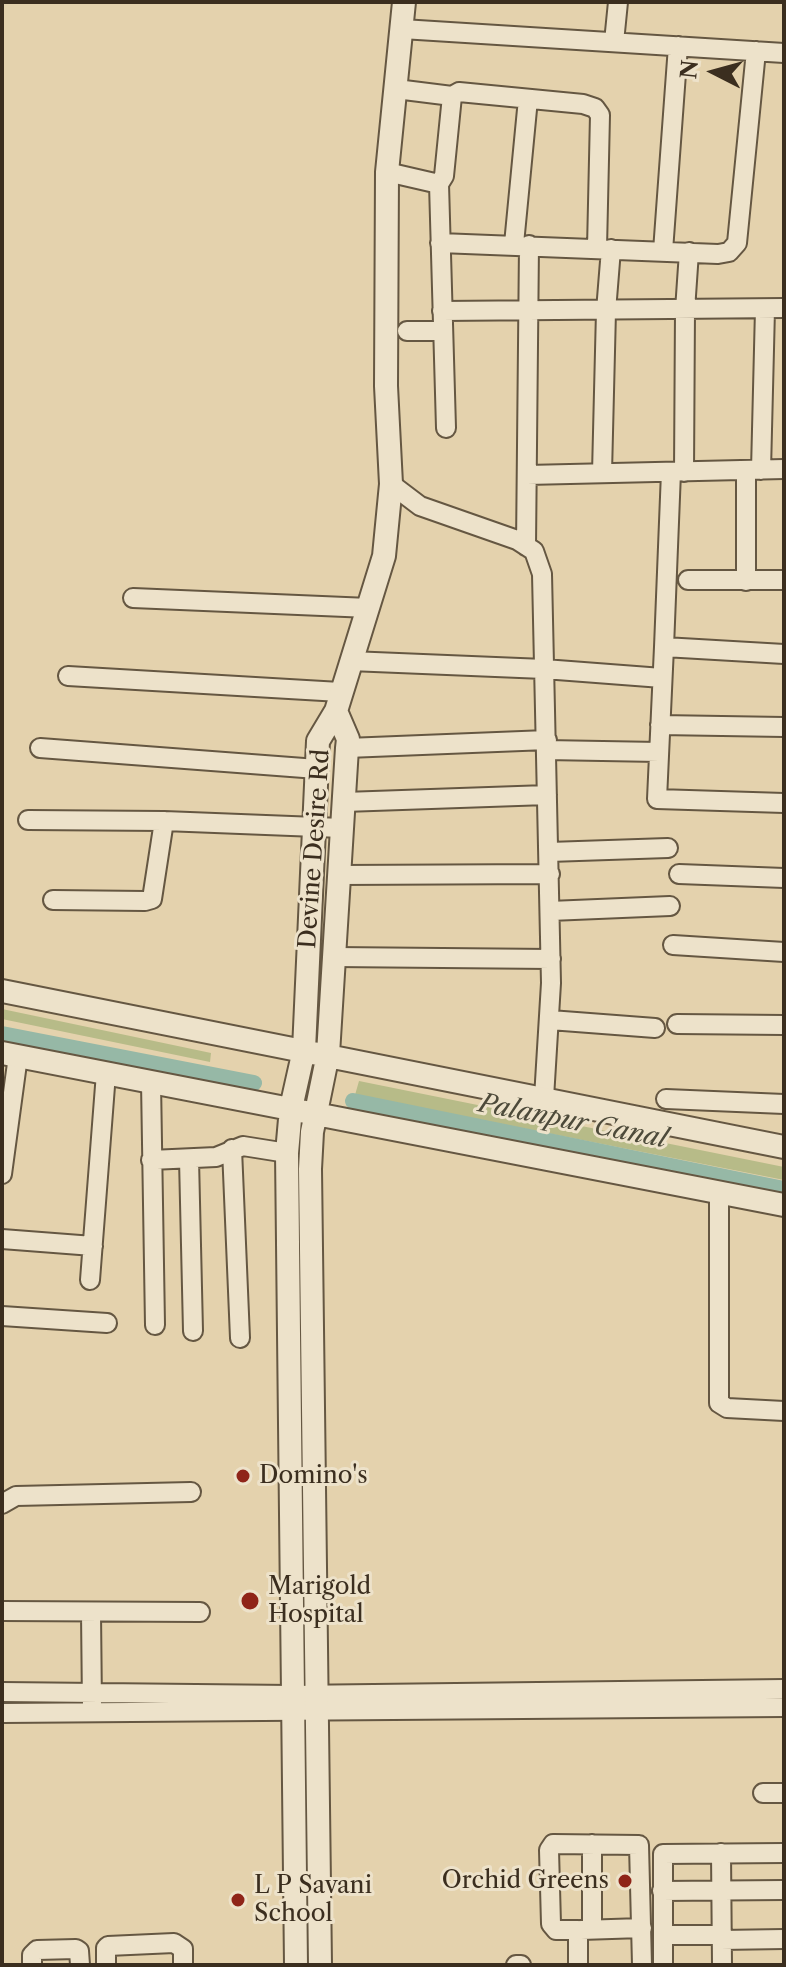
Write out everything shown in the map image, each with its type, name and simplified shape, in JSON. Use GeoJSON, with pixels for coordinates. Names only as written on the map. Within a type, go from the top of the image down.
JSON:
{"type":"FeatureCollection","features":[{"type":"Feature","properties":{"kind":"street"},"geometry":{"type":"LineString","coordinates":[[68,676],[338,701],[384,556],[388,516],[391,484],[386,386],[387,172],[404,2]]}},
{"type":"Feature","properties":{"kind":"street"},"geometry":{"type":"LineString","coordinates":[[614,42],[618,2]]}},
{"type":"Feature","properties":{"kind":"street"},"geometry":{"type":"LineString","coordinates":[[402,29],[784,53]]}},
{"type":"Feature","properties":{"kind":"street"},"geometry":{"type":"LineString","coordinates":[[663,251],[678,46]]}},
{"type":"Feature","properties":{"kind":"street"},"geometry":{"type":"LineString","coordinates":[[440,243],[729,252],[737,243],[756,51]]}},
{"type":"Feature","properties":{"kind":"street"},"geometry":{"type":"LineString","coordinates":[[396,89],[452,96],[459,92],[583,104],[595,108],[600,115],[606,311],[602,473]]}},
{"type":"Feature","properties":{"kind":"street"},"geometry":{"type":"LineString","coordinates":[[446,428],[439,184],[444,176],[452,96]]}},
{"type":"Feature","properties":{"kind":"street"},"geometry":{"type":"LineString","coordinates":[[526,546],[530,312],[522,244],[528,99]]}},
{"type":"Feature","properties":{"kind":"street"},"geometry":{"type":"LineString","coordinates":[[387,172],[439,184]]}},
{"type":"Feature","properties":{"kind":"street"},"geometry":{"type":"LineString","coordinates":[[689,252],[657,799],[784,803]]}},
{"type":"Feature","properties":{"kind":"street"},"geometry":{"type":"LineString","coordinates":[[442,311],[784,308]]}},
{"type":"Feature","properties":{"kind":"street"},"geometry":{"type":"LineString","coordinates":[[746,581],[765,309]]}},
{"type":"Feature","properties":{"kind":"street"},"geometry":{"type":"LineString","coordinates":[[407,331],[443,331]]}},
{"type":"Feature","properties":{"kind":"street"},"geometry":{"type":"LineString","coordinates":[[527,475],[784,469]]}},
{"type":"Feature","properties":{"kind":"street"},"geometry":{"type":"LineString","coordinates":[[391,484],[420,506],[517,540],[534,551],[542,574],[551,959],[544,1098]]}},
{"type":"Feature","properties":{"kind":"street"},"geometry":{"type":"LineString","coordinates":[[388,516],[420,506]]}},
{"type":"Feature","properties":{"kind":"street"},"geometry":{"type":"LineString","coordinates":[[688,580],[784,580]]}},
{"type":"Feature","properties":{"kind":"street"},"geometry":{"type":"LineString","coordinates":[[133,598],[369,608]]}},
{"type":"Feature","properties":{"kind":"street"},"geometry":{"type":"LineString","coordinates":[[664,647],[784,654]]}},
{"type":"Feature","properties":{"kind":"street"},"geometry":{"type":"LineString","coordinates":[[350,661],[544,669],[662,678]]}},
{"type":"Feature","properties":{"kind":"street","name":"Devine Desire Rd"},"geometry":{"type":"LineString","coordinates":[[320,1965],[310,1169],[315,1113],[328,1054],[348,739],[338,701]]}},
{"type":"Feature","properties":{"kind":"street","name":"Devine Desire Rd"},"geometry":{"type":"LineString","coordinates":[[296,1965],[287,1153],[291,1108],[304,1050],[318,741],[338,701]]}},
{"type":"Feature","properties":{"kind":"street"},"geometry":{"type":"LineString","coordinates":[[660,725],[784,727]]}},
{"type":"Feature","properties":{"kind":"street"},"geometry":{"type":"LineString","coordinates":[[347,748],[547,745],[659,752]]}},
{"type":"Feature","properties":{"kind":"street"},"geometry":{"type":"LineString","coordinates":[[40,748],[317,769]]}},
{"type":"Feature","properties":{"kind":"street"},"geometry":{"type":"LineString","coordinates":[[344,802],[547,795]]}},
{"type":"Feature","properties":{"kind":"street"},"geometry":{"type":"LineString","coordinates":[[28,820],[164,821],[342,828]]}},
{"type":"Feature","properties":{"kind":"street"},"geometry":{"type":"LineString","coordinates":[[53,900],[152,899],[164,821]]}},
{"type":"Feature","properties":{"kind":"street"},"geometry":{"type":"LineString","coordinates":[[549,852],[668,848]]}},
{"type":"Feature","properties":{"kind":"street"},"geometry":{"type":"LineString","coordinates":[[339,875],[550,874]]}},
{"type":"Feature","properties":{"kind":"street"},"geometry":{"type":"LineString","coordinates":[[679,874],[784,878]]}},
{"type":"Feature","properties":{"kind":"street"},"geometry":{"type":"LineString","coordinates":[[550,911],[670,906]]}},
{"type":"Feature","properties":{"kind":"street"},"geometry":{"type":"LineString","coordinates":[[673,945],[784,952]]}},
{"type":"Feature","properties":{"kind":"street"},"geometry":{"type":"LineString","coordinates":[[334,957],[551,959]]}},
{"type":"Feature","properties":{"kind":"street"},"geometry":{"type":"LineString","coordinates":[[2,991],[784,1147]]}},
{"type":"Feature","properties":{"kind":"street"},"geometry":{"type":"LineString","coordinates":[[550,1020],[655,1028]]}},
{"type":"Feature","properties":{"kind":"street"},"geometry":{"type":"LineString","coordinates":[[677,1024],[784,1025]]}},
{"type":"Feature","properties":{"kind":"street"},"geometry":{"type":"LineString","coordinates":[[2,1174],[10,1055],[784,1205]]}},
{"type":"Feature","properties":{"kind":"street"},"geometry":{"type":"LineString","coordinates":[[90,1280],[106,1073]]}},
{"type":"Feature","properties":{"kind":"street"},"geometry":{"type":"LineString","coordinates":[[151,1082],[155,1325]]}},
{"type":"Feature","properties":{"kind":"street"},"geometry":{"type":"LineString","coordinates":[[666,1099],[784,1104]]}},
{"type":"Feature","properties":{"kind":"street"},"geometry":{"type":"LineString","coordinates":[[151,1160],[216,1157],[243,1146],[287,1153]]}},
{"type":"Feature","properties":{"kind":"street"},"geometry":{"type":"LineString","coordinates":[[232,1149],[240,1338]]}},
{"type":"Feature","properties":{"kind":"street"},"geometry":{"type":"LineString","coordinates":[[189,1159],[193,1331]]}},
{"type":"Feature","properties":{"kind":"street"},"geometry":{"type":"LineString","coordinates":[[719,1192],[719,1403],[727,1408],[784,1411]]}},
{"type":"Feature","properties":{"kind":"street"},"geometry":{"type":"LineString","coordinates":[[2,1239],[93,1246]]}},
{"type":"Feature","properties":{"kind":"street"},"geometry":{"type":"LineString","coordinates":[[2,1316],[107,1323]]}},
{"type":"Feature","properties":{"kind":"street"},"geometry":{"type":"LineString","coordinates":[[2,1504],[16,1496],[191,1492]]}},
{"type":"Feature","properties":{"kind":"street"},"geometry":{"type":"LineString","coordinates":[[2,1611],[200,1612]]}},
{"type":"Feature","properties":{"kind":"street"},"geometry":{"type":"LineString","coordinates":[[91,1613],[92,1702]]}},
{"type":"Feature","properties":{"kind":"street"},"geometry":{"type":"LineString","coordinates":[[2,1692],[92,1702],[779,1698]]}},
{"type":"Feature","properties":{"kind":"street"},"geometry":{"type":"LineString","coordinates":[[2,1713],[92,1702]]}},
{"type":"Feature","properties":{"kind":"street"},"geometry":{"type":"LineString","coordinates":[[763,1793],[784,1793]]}},
{"type":"Feature","properties":{"kind":"street"},"geometry":{"type":"LineString","coordinates":[[642,1928],[556,1930],[551,1924],[549,1850],[553,1844],[637,1843],[641,1847],[642,1928],[642,1965]]}},
{"type":"Feature","properties":{"kind":"street"},"geometry":{"type":"LineString","coordinates":[[578,1965],[585,1930],[592,1844]]}},
{"type":"Feature","properties":{"kind":"street"},"geometry":{"type":"LineString","coordinates":[[721,1853],[722,1965]]}},
{"type":"Feature","properties":{"kind":"street"},"geometry":{"type":"LineString","coordinates":[[663,1965],[663,1854],[784,1853]]}},
{"type":"Feature","properties":{"kind":"street"},"geometry":{"type":"LineString","coordinates":[[662,1891],[784,1890]]}},
{"type":"Feature","properties":{"kind":"street"},"geometry":{"type":"LineString","coordinates":[[663,1935],[784,1939]]}},
{"type":"Feature","properties":{"kind":"street"},"geometry":{"type":"LineString","coordinates":[[106,1965],[108,1946],[174,1943],[183,1949],[183,1965]]}},
{"type":"Feature","properties":{"kind":"street"},"geometry":{"type":"LineString","coordinates":[[32,1965],[32,1955],[37,1950],[76,1949],[79,1951],[80,1965]]}},
{"type":"Feature","properties":{"kind":"green space"},"geometry":{"type":"Polygon","coordinates":[[[2,1009],[211,1053],[210,1062],[2,1019],[2,1009]]]}},
{"type":"Feature","properties":{"kind":"green space"},"geometry":{"type":"Polygon","coordinates":[[[2,1039],[219,1083],[219,1089],[2,1049],[2,1039]]]}},
{"type":"Feature","properties":{"kind":"green space"},"geometry":{"type":"Polygon","coordinates":[[[359,1081],[784,1167],[784,1180],[355,1095],[359,1081]]]}},
{"type":"Feature","properties":{"kind":"waterway","name":"Palanpur Canal"},"geometry":{"type":"LineString","coordinates":[[2,1034],[254,1083]]}},
{"type":"Feature","properties":{"kind":"waterway","name":"Palanpur Canal"},"geometry":{"type":"LineString","coordinates":[[353,1101],[784,1189]]}},
{"type":"Feature","properties":{"kind":"place","name":"Domino's"},"geometry":{"type":"Point","coordinates":[243,1476]}},
{"type":"Feature","properties":{"kind":"place","name":"Marigold Hospital"},"geometry":{"type":"Point","coordinates":[250,1601]}},
{"type":"Feature","properties":{"kind":"place","name":"Orchid Greens"},"geometry":{"type":"Point","coordinates":[625,1881]}},
{"type":"Feature","properties":{"kind":"place","name":"L P Savani School"},"geometry":{"type":"Point","coordinates":[238,1900]}}]}
